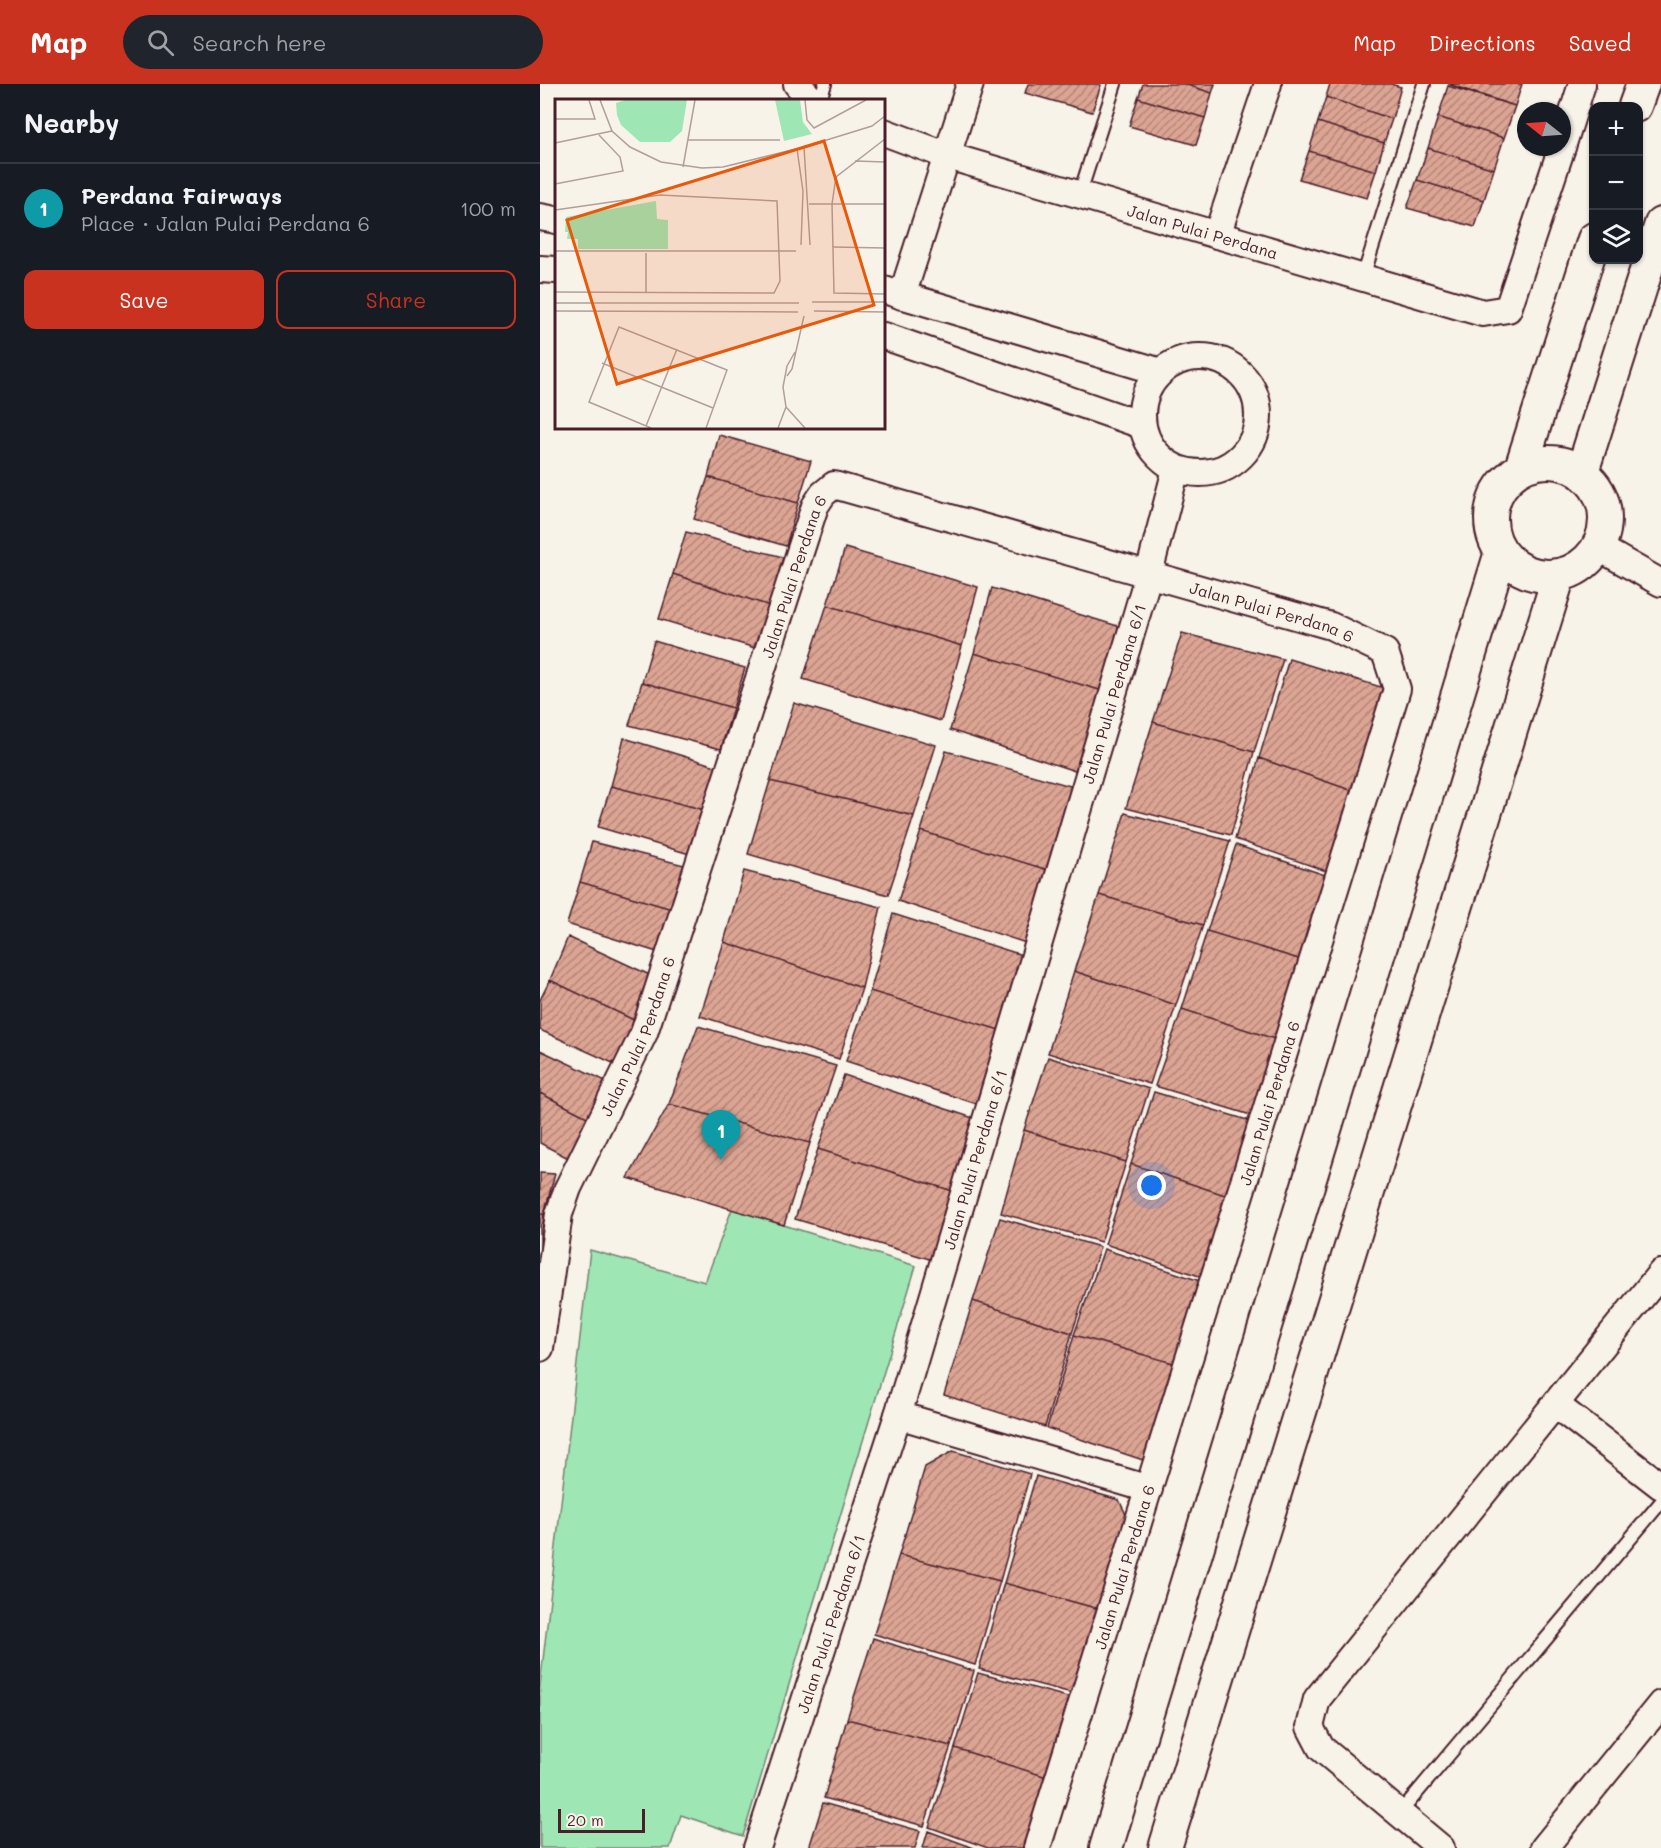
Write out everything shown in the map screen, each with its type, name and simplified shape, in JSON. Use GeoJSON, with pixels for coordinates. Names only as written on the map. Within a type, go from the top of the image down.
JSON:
{"type":"FeatureCollection","features":[{"type":"Feature","properties":{"kind":"street"},"geometry":{"type":"LineString","coordinates":[[797,84],[811,99]]}},
{"type":"Feature","properties":{"kind":"street"},"geometry":{"type":"LineString","coordinates":[[970,84],[948,156],[893,293],[1161,372]]}},
{"type":"Feature","properties":{"kind":"street"},"geometry":{"type":"LineString","coordinates":[[1217,235],[1268,84]]}},
{"type":"Feature","properties":{"kind":"street"},"geometry":{"type":"LineString","coordinates":[[1571,119],[1582,84]]}},
{"type":"Feature","properties":{"kind":"street"},"geometry":{"type":"LineString","coordinates":[[1636,102],[1642,84]]}},
{"type":"Feature","properties":{"kind":"street","name":"Jalan Pulai Perdana"},"geometry":{"type":"LineString","coordinates":[[885,132],[948,156],[1079,196],[1483,313],[1508,309],[1559,156]]}},
{"type":"Feature","properties":{"kind":"street"},"geometry":{"type":"LineString","coordinates":[[540,217],[555,220]]}},
{"type":"Feature","properties":{"kind":"street"},"geometry":{"type":"LineString","coordinates":[[1582,472],[1661,224]]}},
{"type":"Feature","properties":{"kind":"street"},"geometry":{"type":"LineString","coordinates":[[1521,468],[1589,252]]}},
{"type":"Feature","properties":{"kind":"street"},"geometry":{"type":"LineString","coordinates":[[540,269],[555,270]]}},
{"type":"Feature","properties":{"kind":"street"},"geometry":{"type":"LineString","coordinates":[[885,336],[1142,425]]}},
{"type":"Feature","properties":{"kind":"street"},"geometry":{"type":"LineString","coordinates":[[1195,357],[1214,358],[1232,366],[1246,379],[1255,396],[1258,415],[1255,434],[1246,451],[1232,464],[1214,472],[1195,474],[1176,469],[1160,459],[1148,443],[1142,425],[1148,387],[1161,372],[1177,361],[1195,357]]}},
{"type":"Feature","properties":{"kind":"street"},"geometry":{"type":"LineString","coordinates":[[1552,461],[1568,464],[1582,472],[1594,483],[1602,498],[1605,515],[1604,531],[1598,547],[1588,560],[1575,570],[1559,575],[1542,576],[1526,572],[1513,564],[1502,552],[1494,537],[1491,521],[1493,505],[1508,478],[1521,468],[1536,462],[1552,461]]}},
{"type":"Feature","properties":{"kind":"street","name":"Jalan Pulai Perdana 6/1"},"geometry":{"type":"LineString","coordinates":[[757,1848],[898,1415],[1149,573],[1176,469]]}},
{"type":"Feature","properties":{"kind":"street","name":"Jalan Pulai Perdana 6"},"geometry":{"type":"LineString","coordinates":[[540,1348],[559,1214],[568,1188],[644,1033],[815,506],[823,494],[834,485],[855,490],[1331,626],[1385,652],[1397,689],[1037,1848]]}},
{"type":"Feature","properties":{"kind":"street"},"geometry":{"type":"LineString","coordinates":[[1598,547],[1661,583]]}},
{"type":"Feature","properties":{"kind":"street"},"geometry":{"type":"LineString","coordinates":[[1106,1848],[1502,552]]}},
{"type":"Feature","properties":{"kind":"street"},"geometry":{"type":"LineString","coordinates":[[1165,1848],[1559,575]]}},
{"type":"Feature","properties":{"kind":"street"},"geometry":{"type":"LineString","coordinates":[[1441,1848],[1321,1748],[1310,1727],[1317,1699],[1661,1274]]}},
{"type":"Feature","properties":{"kind":"street"},"geometry":{"type":"LineString","coordinates":[[1556,1405],[1661,1486]]}},
{"type":"Feature","properties":{"kind":"street"},"geometry":{"type":"LineString","coordinates":[[898,1415],[1149,1489]]}},
{"type":"Feature","properties":{"kind":"street"},"geometry":{"type":"LineString","coordinates":[[1544,1848],[1661,1704]]}},
{"type":"Feature","properties":{"kind":"lane"},"geometry":{"type":"LineString","coordinates":[[820,99],[825,84]]}},
{"type":"Feature","properties":{"kind":"lane"},"geometry":{"type":"LineString","coordinates":[[1079,196],[1115,84]]}},
{"type":"Feature","properties":{"kind":"lane"},"geometry":{"type":"LineString","coordinates":[[1363,277],[1424,84]]}},
{"type":"Feature","properties":{"kind":"lane"},"geometry":{"type":"LineString","coordinates":[[1399,1814],[1661,1502]]}},
{"type":"Feature","properties":{"kind":"green space"},"geometry":{"type":"Polygon","coordinates":[[[732,1209],[916,1266],[743,1836],[681,1815],[670,1848],[540,1848],[540,1686],[590,1250],[705,1282],[732,1209]]]}},
{"type":"Feature","properties":{"kind":"building"},"geometry":{"type":"Polygon","coordinates":[[[1028,84],[1101,85],[1092,112],[1025,93],[1028,84]]]}},
{"type":"Feature","properties":{"kind":"building"},"geometry":{"type":"Polygon","coordinates":[[[1143,84],[1184,84],[1212,93],[1205,118],[1138,98],[1143,84]]]}},
{"type":"Feature","properties":{"kind":"building"},"geometry":{"type":"Polygon","coordinates":[[[1184,84],[1215,84],[1212,93],[1184,84]]]}},
{"type":"Feature","properties":{"kind":"building"},"geometry":{"type":"Polygon","coordinates":[[[1330,84],[1391,84],[1401,87],[1392,119],[1326,97],[1330,84]]]}},
{"type":"Feature","properties":{"kind":"building"},"geometry":{"type":"Polygon","coordinates":[[[1448,84],[1522,84],[1515,106],[1448,84]]]}},
{"type":"Feature","properties":{"kind":"building"},"geometry":{"type":"Polygon","coordinates":[[[1448,86],[1515,106],[1504,138],[1438,117],[1448,86]]]}},
{"type":"Feature","properties":{"kind":"building"},"geometry":{"type":"Polygon","coordinates":[[[1326,97],[1392,119],[1384,143],[1318,122],[1326,97]]]}},
{"type":"Feature","properties":{"kind":"building"},"geometry":{"type":"Polygon","coordinates":[[[1138,98],[1205,118],[1196,145],[1129,126],[1138,98]]]}},
{"type":"Feature","properties":{"kind":"building"},"geometry":{"type":"Polygon","coordinates":[[[1438,117],[1504,138],[1494,169],[1428,148],[1438,117]]]}},
{"type":"Feature","properties":{"kind":"building"},"geometry":{"type":"Polygon","coordinates":[[[1318,122],[1384,143],[1376,171],[1309,151],[1318,122]]]}},
{"type":"Feature","properties":{"kind":"building"},"geometry":{"type":"Polygon","coordinates":[[[1428,148],[1494,169],[1484,200],[1417,180],[1428,148]]]}},
{"type":"Feature","properties":{"kind":"building"},"geometry":{"type":"Polygon","coordinates":[[[1309,151],[1376,171],[1367,198],[1299,179],[1309,151]]]}},
{"type":"Feature","properties":{"kind":"building"},"geometry":{"type":"Polygon","coordinates":[[[1417,180],[1484,200],[1475,227],[1407,208],[1417,180]]]}},
{"type":"Feature","properties":{"kind":"building"},"geometry":{"type":"Polygon","coordinates":[[[719,435],[811,461],[798,503],[708,477],[719,435]]]}},
{"type":"Feature","properties":{"kind":"building"},"geometry":{"type":"Polygon","coordinates":[[[708,477],[798,503],[786,546],[694,519],[708,477]]]}},
{"type":"Feature","properties":{"kind":"building"},"geometry":{"type":"Polygon","coordinates":[[[686,532],[783,557],[770,606],[673,574],[686,532]]]}},
{"type":"Feature","properties":{"kind":"building"},"geometry":{"type":"Polygon","coordinates":[[[845,548],[978,587],[962,646],[827,605],[845,548]]]}},
{"type":"Feature","properties":{"kind":"building"},"geometry":{"type":"Polygon","coordinates":[[[673,574],[770,606],[755,648],[659,619],[673,574]]]}},
{"type":"Feature","properties":{"kind":"building"},"geometry":{"type":"Polygon","coordinates":[[[992,588],[1121,627],[1103,691],[974,653],[992,588]]]}},
{"type":"Feature","properties":{"kind":"building"},"geometry":{"type":"Polygon","coordinates":[[[827,605],[962,646],[941,721],[803,679],[827,605]]]}},
{"type":"Feature","properties":{"kind":"building"},"geometry":{"type":"Polygon","coordinates":[[[1182,633],[1283,659],[1254,752],[1153,722],[1182,633]]]}},
{"type":"Feature","properties":{"kind":"building"},"geometry":{"type":"Polygon","coordinates":[[[654,641],[745,668],[733,708],[642,682],[654,641]]]}},
{"type":"Feature","properties":{"kind":"building"},"geometry":{"type":"Polygon","coordinates":[[[974,653],[1103,691],[1078,772],[950,730],[974,653]]]}},
{"type":"Feature","properties":{"kind":"building"},"geometry":{"type":"Polygon","coordinates":[[[1289,659],[1384,688],[1353,791],[1259,758],[1289,659]]]}},
{"type":"Feature","properties":{"kind":"building"},"geometry":{"type":"Polygon","coordinates":[[[642,682],[733,708],[721,749],[629,725],[642,682]]]}},
{"type":"Feature","properties":{"kind":"building"},"geometry":{"type":"Polygon","coordinates":[[[794,703],[936,745],[914,816],[770,781],[794,703]]]}},
{"type":"Feature","properties":{"kind":"building"},"geometry":{"type":"Polygon","coordinates":[[[1153,722],[1254,752],[1231,835],[1126,808],[1153,722]]]}},
{"type":"Feature","properties":{"kind":"building"},"geometry":{"type":"Polygon","coordinates":[[[624,738],[719,767],[705,810],[611,786],[624,738]]]}},
{"type":"Feature","properties":{"kind":"building"},"geometry":{"type":"Polygon","coordinates":[[[946,751],[1074,787],[1048,870],[921,831],[946,751]]]}},
{"type":"Feature","properties":{"kind":"building"},"geometry":{"type":"Polygon","coordinates":[[[1259,758],[1353,791],[1329,872],[1235,839],[1259,758]]]}},
{"type":"Feature","properties":{"kind":"building"},"geometry":{"type":"Polygon","coordinates":[[[770,781],[914,816],[888,895],[748,854],[770,781]]]}},
{"type":"Feature","properties":{"kind":"building"},"geometry":{"type":"Polygon","coordinates":[[[611,786],[705,810],[693,855],[598,827],[611,786]]]}},
{"type":"Feature","properties":{"kind":"building"},"geometry":{"type":"Polygon","coordinates":[[[1125,813],[1230,841],[1203,925],[1099,895],[1125,813]]]}},
{"type":"Feature","properties":{"kind":"building"},"geometry":{"type":"Polygon","coordinates":[[[921,831],[1048,870],[1026,943],[898,901],[921,831]]]}},
{"type":"Feature","properties":{"kind":"building"},"geometry":{"type":"Polygon","coordinates":[[[592,842],[688,866],[672,909],[580,882],[592,842]]]}},
{"type":"Feature","properties":{"kind":"building"},"geometry":{"type":"Polygon","coordinates":[[[1236,845],[1328,876],[1302,960],[1207,931],[1236,845]]]}},
{"type":"Feature","properties":{"kind":"building"},"geometry":{"type":"Polygon","coordinates":[[[744,871],[881,907],[862,988],[724,942],[744,871]]]}},
{"type":"Feature","properties":{"kind":"building"},"geometry":{"type":"Polygon","coordinates":[[[580,882],[672,909],[657,952],[567,924],[580,882]]]}},
{"type":"Feature","properties":{"kind":"building"},"geometry":{"type":"Polygon","coordinates":[[[1099,895],[1203,925],[1176,1005],[1074,971],[1099,895]]]}},
{"type":"Feature","properties":{"kind":"building"},"geometry":{"type":"Polygon","coordinates":[[[893,914],[1022,955],[1003,1031],[870,991],[893,914]]]}},
{"type":"Feature","properties":{"kind":"building"},"geometry":{"type":"Polygon","coordinates":[[[1207,931],[1302,960],[1278,1040],[1182,1009],[1207,931]]]}},
{"type":"Feature","properties":{"kind":"building"},"geometry":{"type":"Polygon","coordinates":[[[568,937],[654,977],[638,1022],[550,980],[568,937]]]}},
{"type":"Feature","properties":{"kind":"building"},"geometry":{"type":"Polygon","coordinates":[[[724,942],[862,988],[839,1059],[700,1016],[724,942]]]}},
{"type":"Feature","properties":{"kind":"building"},"geometry":{"type":"Polygon","coordinates":[[[1074,971],[1176,1005],[1150,1084],[1048,1053],[1074,971]]]}},
{"type":"Feature","properties":{"kind":"building"},"geometry":{"type":"Polygon","coordinates":[[[550,980],[638,1022],[615,1064],[540,1030],[540,1000],[550,980]]]}},
{"type":"Feature","properties":{"kind":"building"},"geometry":{"type":"Polygon","coordinates":[[[870,991],[1003,1031],[980,1105],[846,1061],[870,991]]]}},
{"type":"Feature","properties":{"kind":"building"},"geometry":{"type":"Polygon","coordinates":[[[1182,1009],[1278,1040],[1254,1116],[1155,1086],[1182,1009]]]}},
{"type":"Feature","properties":{"kind":"building"},"geometry":{"type":"Polygon","coordinates":[[[698,1026],[836,1066],[810,1143],[669,1104],[698,1026]]]}},
{"type":"Feature","properties":{"kind":"building"},"geometry":{"type":"Polygon","coordinates":[[[540,1050],[612,1084],[591,1119],[540,1093],[540,1050]]]}},
{"type":"Feature","properties":{"kind":"building"},"geometry":{"type":"Polygon","coordinates":[[[1048,1057],[1149,1089],[1126,1162],[1024,1130],[1048,1057]]]}},
{"type":"Feature","properties":{"kind":"building"},"geometry":{"type":"Polygon","coordinates":[[[844,1075],[976,1119],[953,1191],[818,1149],[844,1075]]]}},
{"type":"Feature","properties":{"kind":"building"},"geometry":{"type":"Polygon","coordinates":[[[1154,1092],[1254,1122],[1231,1197],[1131,1164],[1154,1092]]]}},
{"type":"Feature","properties":{"kind":"building"},"geometry":{"type":"Polygon","coordinates":[[[540,1093],[591,1119],[570,1159],[540,1143],[540,1093]]]}},
{"type":"Feature","properties":{"kind":"building"},"geometry":{"type":"Polygon","coordinates":[[[669,1104],[810,1143],[784,1225],[628,1178],[669,1104]]]}},
{"type":"Feature","properties":{"kind":"building"},"geometry":{"type":"Polygon","coordinates":[[[1024,1130],[1126,1162],[1101,1242],[1001,1213],[1024,1130]]]}},
{"type":"Feature","properties":{"kind":"building"},"geometry":{"type":"Polygon","coordinates":[[[818,1149],[953,1191],[933,1260],[795,1219],[818,1149]]]}},
{"type":"Feature","properties":{"kind":"building"},"geometry":{"type":"Polygon","coordinates":[[[1131,1164],[1231,1197],[1205,1278],[1105,1244],[1131,1164]]]}},
{"type":"Feature","properties":{"kind":"building"},"geometry":{"type":"Polygon","coordinates":[[[540,1173],[555,1174],[544,1214],[540,1214],[540,1173]]]}},
{"type":"Feature","properties":{"kind":"building"},"geometry":{"type":"Polygon","coordinates":[[[540,1214],[544,1214],[540,1251],[540,1214]]]}},
{"type":"Feature","properties":{"kind":"building"},"geometry":{"type":"Polygon","coordinates":[[[1000,1218],[1100,1247],[1072,1333],[973,1301],[1000,1218]]]}},
{"type":"Feature","properties":{"kind":"building"},"geometry":{"type":"Polygon","coordinates":[[[1104,1249],[1206,1283],[1180,1365],[1074,1335],[1104,1249]]]}},
{"type":"Feature","properties":{"kind":"building"},"geometry":{"type":"Polygon","coordinates":[[[973,1301],[1072,1333],[1045,1427],[944,1395],[973,1301]]]}},
{"type":"Feature","properties":{"kind":"building"},"geometry":{"type":"Polygon","coordinates":[[[1074,1335],[1180,1365],[1149,1462],[1047,1428],[1074,1335]]]}},
{"type":"Feature","properties":{"kind":"building"},"geometry":{"type":"Polygon","coordinates":[[[953,1451],[1030,1474],[1000,1581],[899,1555],[925,1467],[953,1451]]]}},
{"type":"Feature","properties":{"kind":"building"},"geometry":{"type":"Polygon","coordinates":[[[1036,1476],[1119,1500],[1131,1525],[1103,1610],[1004,1583],[1036,1476]]]}},
{"type":"Feature","properties":{"kind":"building"},"geometry":{"type":"Polygon","coordinates":[[[899,1555],[1000,1581],[975,1665],[874,1634],[899,1555]]]}},
{"type":"Feature","properties":{"kind":"building"},"geometry":{"type":"Polygon","coordinates":[[[1004,1583],[1103,1610],[1076,1694],[979,1669],[1004,1583]]]}},
{"type":"Feature","properties":{"kind":"building"},"geometry":{"type":"Polygon","coordinates":[[[873,1638],[974,1671],[951,1746],[847,1719],[873,1638]]]}},
{"type":"Feature","properties":{"kind":"building"},"geometry":{"type":"Polygon","coordinates":[[[978,1673],[1075,1699],[1050,1778],[955,1748],[978,1673]]]}},
{"type":"Feature","properties":{"kind":"building"},"geometry":{"type":"Polygon","coordinates":[[[847,1719],[951,1746],[924,1826],[824,1798],[847,1719]]]}},
{"type":"Feature","properties":{"kind":"building"},"geometry":{"type":"Polygon","coordinates":[[[955,1748],[1050,1778],[1029,1848],[988,1848],[929,1827],[955,1748]]]}},
{"type":"Feature","properties":{"kind":"building"},"geometry":{"type":"Polygon","coordinates":[[[823,1803],[920,1831],[915,1848],[809,1848],[823,1803]]]}},
{"type":"Feature","properties":{"kind":"building"},"geometry":{"type":"Polygon","coordinates":[[[928,1831],[974,1848],[923,1848],[928,1831]]]}},
{"type":"Feature","properties":{"kind":"place","name":"Perdana Fairways"},"geometry":{"type":"Point","coordinates":[721,1160]}}]}
